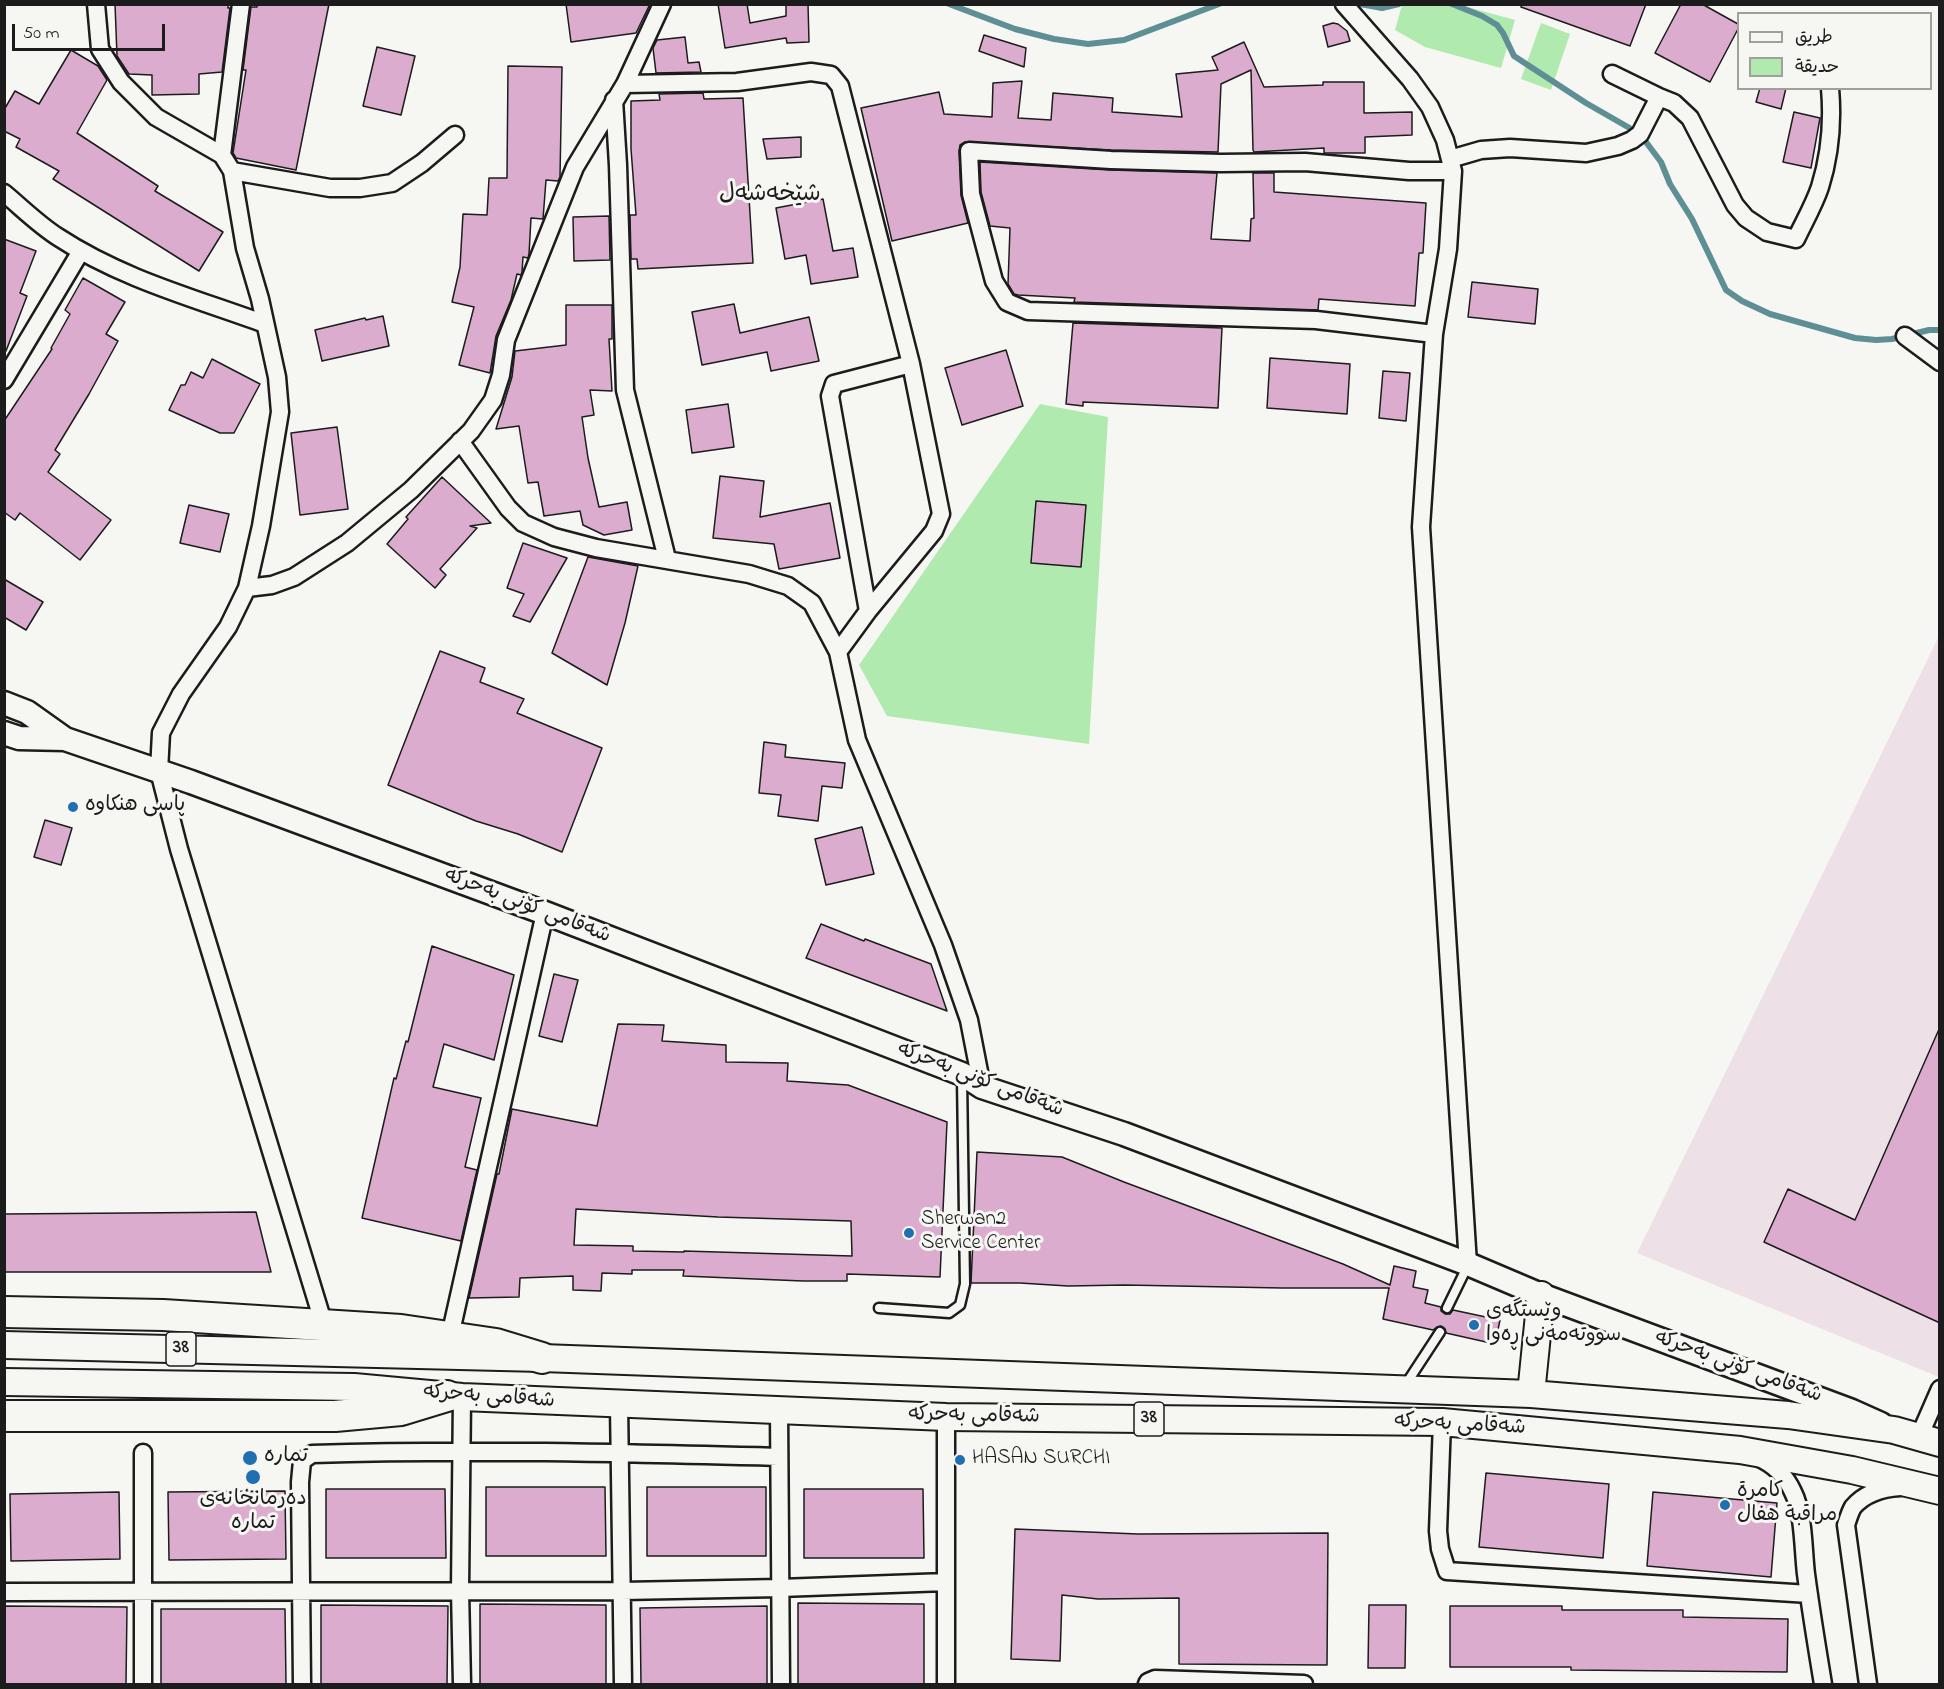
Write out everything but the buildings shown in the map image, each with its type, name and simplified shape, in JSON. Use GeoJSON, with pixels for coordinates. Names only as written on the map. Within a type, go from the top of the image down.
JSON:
{"type":"FeatureCollection","features":[{"type":"Feature","properties":{"kind":"highway"},"geometry":{"type":"LineString","coordinates":[[4,1312],[163,1315],[401,1330],[496,1344],[542,1358]]}},
{"type":"Feature","properties":{"kind":"highway"},"geometry":{"type":"LineString","coordinates":[[4,1416],[335,1416],[401,1410],[454,1397]]}},
{"type":"Feature","properties":{"kind":"main road"},"geometry":{"type":"LineString","coordinates":[[1531,1394],[1541,1295]]}},
{"type":"Feature","properties":{"kind":"main road","name":"شەقامی بەحرکە"},"geometry":{"type":"LineString","coordinates":[[4,1345],[542,1358],[1531,1394],[1788,1415],[1894,1430],[1929,1440]]}},
{"type":"Feature","properties":{"kind":"main road","name":"شەقامی بەحرکە"},"geometry":{"type":"LineString","coordinates":[[4,1382],[354,1387],[454,1397],[946,1417],[1442,1422],[1740,1450],[1852,1470],[1928,1488]]}},
{"type":"Feature","properties":{"kind":"street"},"geometry":{"type":"LineString","coordinates":[[96,4],[100,50],[121,82],[156,117],[222,155],[232,171],[245,248],[277,377],[280,412],[261,526],[247,588],[228,627],[170,713],[161,733],[159,771],[179,849],[324,1324]]}},
{"type":"Feature","properties":{"kind":"street"},"geometry":{"type":"LineString","coordinates":[[222,155],[241,4]]}},
{"type":"Feature","properties":{"kind":"street"},"geometry":{"type":"LineString","coordinates":[[247,588],[272,585],[294,577],[347,543],[411,490],[471,431],[493,400],[501,375],[506,340],[575,167],[625,84],[662,4]]}},
{"type":"Feature","properties":{"kind":"street"},"geometry":{"type":"LineString","coordinates":[[1344,4],[1410,79],[1430,108],[1444,140],[1451,165],[1448,249],[1434,334],[1421,527],[1468,1264]]}},
{"type":"Feature","properties":{"kind":"street"},"geometry":{"type":"LineString","coordinates":[[625,84],[737,82],[811,72],[831,75],[840,86],[911,364],[942,514],[934,531],[868,611],[838,652]]}},
{"type":"Feature","properties":{"kind":"street"},"geometry":{"type":"LineString","coordinates":[[1612,74],[1674,103],[1690,118],[1735,205],[1746,218],[1767,232],[1796,239],[1820,188],[1827,159],[1832,131],[1830,90]]}},
{"type":"Feature","properties":{"kind":"street"},"geometry":{"type":"LineString","coordinates":[[1434,334],[1317,320],[1029,311],[1007,302],[994,281],[971,194],[969,151],[1122,160],[1221,163],[1305,162],[1409,171],[1451,165],[1481,150],[1510,148],[1586,153],[1618,146],[1636,137],[1659,97]]}},
{"type":"Feature","properties":{"kind":"street"},"geometry":{"type":"LineString","coordinates":[[614,100],[625,390],[667,559]]}},
{"type":"Feature","properties":{"kind":"street"},"geometry":{"type":"LineString","coordinates":[[232,171],[330,188],[360,188],[392,183],[422,163],[455,135]]}},
{"type":"Feature","properties":{"kind":"street"},"geometry":{"type":"LineString","coordinates":[[4,193],[56,236],[81,251],[148,284],[265,324]]}},
{"type":"Feature","properties":{"kind":"street"},"geometry":{"type":"LineString","coordinates":[[6,375],[81,251]]}},
{"type":"Feature","properties":{"kind":"street"},"geometry":{"type":"LineString","coordinates":[[1905,336],[1940,362]]}},
{"type":"Feature","properties":{"kind":"street"},"geometry":{"type":"LineString","coordinates":[[868,611],[830,396],[834,384],[911,364]]}},
{"type":"Feature","properties":{"kind":"street"},"geometry":{"type":"LineString","coordinates":[[460,441],[508,508],[523,523],[554,537],[596,548],[750,574],[788,586],[812,603],[838,652],[857,740],[943,945],[969,1020],[982,1087]]}},
{"type":"Feature","properties":{"kind":"street","name":"شەقامی کۆنی بەحرکە"},"geometry":{"type":"LineString","coordinates":[[4,703],[27,712],[65,739],[159,771],[545,913],[962,1074],[982,1087],[1124,1134],[1468,1264],[1541,1295],[1852,1411],[1894,1430]]}},
{"type":"Feature","properties":{"kind":"street","name":"شەقامی کۆنی بەحرکە"},"geometry":{"type":"LineString","coordinates":[[4,733],[20,738],[65,739]]}},
{"type":"Feature","properties":{"kind":"street"},"geometry":{"type":"LineString","coordinates":[[450,1336],[545,913]]}},
{"type":"Feature","properties":{"kind":"street"},"geometry":{"type":"LineString","coordinates":[[1929,1440],[1940,1389]]}},
{"type":"Feature","properties":{"kind":"street"},"geometry":{"type":"LineString","coordinates":[[454,1397],[462,1451],[460,1590],[462,1684]]}},
{"type":"Feature","properties":{"kind":"street"},"geometry":{"type":"LineString","coordinates":[[619,1405],[623,1684]]}},
{"type":"Feature","properties":{"kind":"street"},"geometry":{"type":"LineString","coordinates":[[779,1410],[781,1684]]}},
{"type":"Feature","properties":{"kind":"street"},"geometry":{"type":"LineString","coordinates":[[946,1417],[946,1684]]}},
{"type":"Feature","properties":{"kind":"street"},"geometry":{"type":"LineString","coordinates":[[1442,1422],[1438,1531],[1440,1549],[1447,1571],[1809,1594]]}},
{"type":"Feature","properties":{"kind":"street"},"geometry":{"type":"LineString","coordinates":[[1740,1450],[1768,1462],[1782,1474],[1798,1504],[1823,1684]]}},
{"type":"Feature","properties":{"kind":"street"},"geometry":{"type":"LineString","coordinates":[[302,1684],[300,1482],[302,1461],[312,1454],[462,1451],[779,1457]]}},
{"type":"Feature","properties":{"kind":"street"},"geometry":{"type":"LineString","coordinates":[[143,1453],[143,1684]]}},
{"type":"Feature","properties":{"kind":"street"},"geometry":{"type":"LineString","coordinates":[[1868,1684],[1846,1525],[1852,1508],[1865,1497],[1884,1488],[1928,1488]]}},
{"type":"Feature","properties":{"kind":"street"},"geometry":{"type":"LineString","coordinates":[[4,1592],[622,1591],[946,1582]]}},
{"type":"Feature","properties":{"kind":"street"},"geometry":{"type":"LineString","coordinates":[[1147,1684],[1155,1679],[1304,1684]]}},
{"type":"Feature","properties":{"kind":"lane"},"geometry":{"type":"LineString","coordinates":[[879,1308],[949,1313],[960,1305],[965,1284],[962,1074]]}},
{"type":"Feature","properties":{"kind":"lane"},"geometry":{"type":"LineString","coordinates":[[1447,1308],[1468,1264]]}},
{"type":"Feature","properties":{"kind":"lane"},"geometry":{"type":"LineString","coordinates":[[1402,1390],[1440,1332]]}},
{"type":"Feature","properties":{"kind":"shaded area"},"geometry":{"type":"Polygon","coordinates":[[[1939,636],[1939,1377],[1637,1253],[1939,636]]]}},
{"type":"Feature","properties":{"kind":"green space"},"geometry":{"type":"Polygon","coordinates":[[[1402,5],[1460,5],[1515,20],[1501,68],[1425,47],[1395,30],[1402,5]]]}},
{"type":"Feature","properties":{"kind":"green space"},"geometry":{"type":"Polygon","coordinates":[[[1541,23],[1570,34],[1551,90],[1521,79],[1541,23]]]}},
{"type":"Feature","properties":{"kind":"green space"},"geometry":{"type":"Polygon","coordinates":[[[1040,404],[1108,417],[1089,744],[887,716],[859,665],[1040,404]]]}},
{"type":"Feature","properties":{"kind":"waterway"},"geometry":{"type":"LineString","coordinates":[[949,4],[1015,29],[1054,39],[1088,44],[1124,40],[1219,4]]}},
{"type":"Feature","properties":{"kind":"waterway"},"geometry":{"type":"LineString","coordinates":[[1360,4],[1382,8],[1399,4]]}},
{"type":"Feature","properties":{"kind":"waterway"},"geometry":{"type":"LineString","coordinates":[[1452,4],[1482,16],[1497,25],[1514,56],[1586,103],[1640,134],[1661,162],[1670,184],[1692,219],[1726,290],[1742,301],[1770,314],[1855,338],[1892,339],[1929,330],[1940,330]]}},
{"type":"Feature","properties":{"kind":"place","name":"پاسی هنكاوه‌"},"geometry":{"type":"Point","coordinates":[73,807]}},
{"type":"Feature","properties":{"kind":"place","name":"Sherwan2 Service Center"},"geometry":{"type":"Point","coordinates":[909,1233]}},
{"type":"Feature","properties":{"kind":"place","name":"وێستگەی سووتەمەنی ڕەوا"},"geometry":{"type":"Point","coordinates":[1474,1325]}},
{"type":"Feature","properties":{"kind":"place","name":"تمارە"},"geometry":{"type":"Point","coordinates":[250,1458]}},
{"type":"Feature","properties":{"kind":"place","name":"HASAN SURCHI"},"geometry":{"type":"Point","coordinates":[960,1460]}},
{"type":"Feature","properties":{"kind":"place","name":"دەرمانخانەی تمارە"},"geometry":{"type":"Point","coordinates":[253,1477]}},
{"type":"Feature","properties":{"kind":"place","name":"كامرة مراقبة هفال"},"geometry":{"type":"Point","coordinates":[1725,1505]}},
{"type":"Feature","properties":{"kind":"district","name":"شێخەشەل"},"geometry":{"type":"Point","coordinates":[770,196]}}]}
